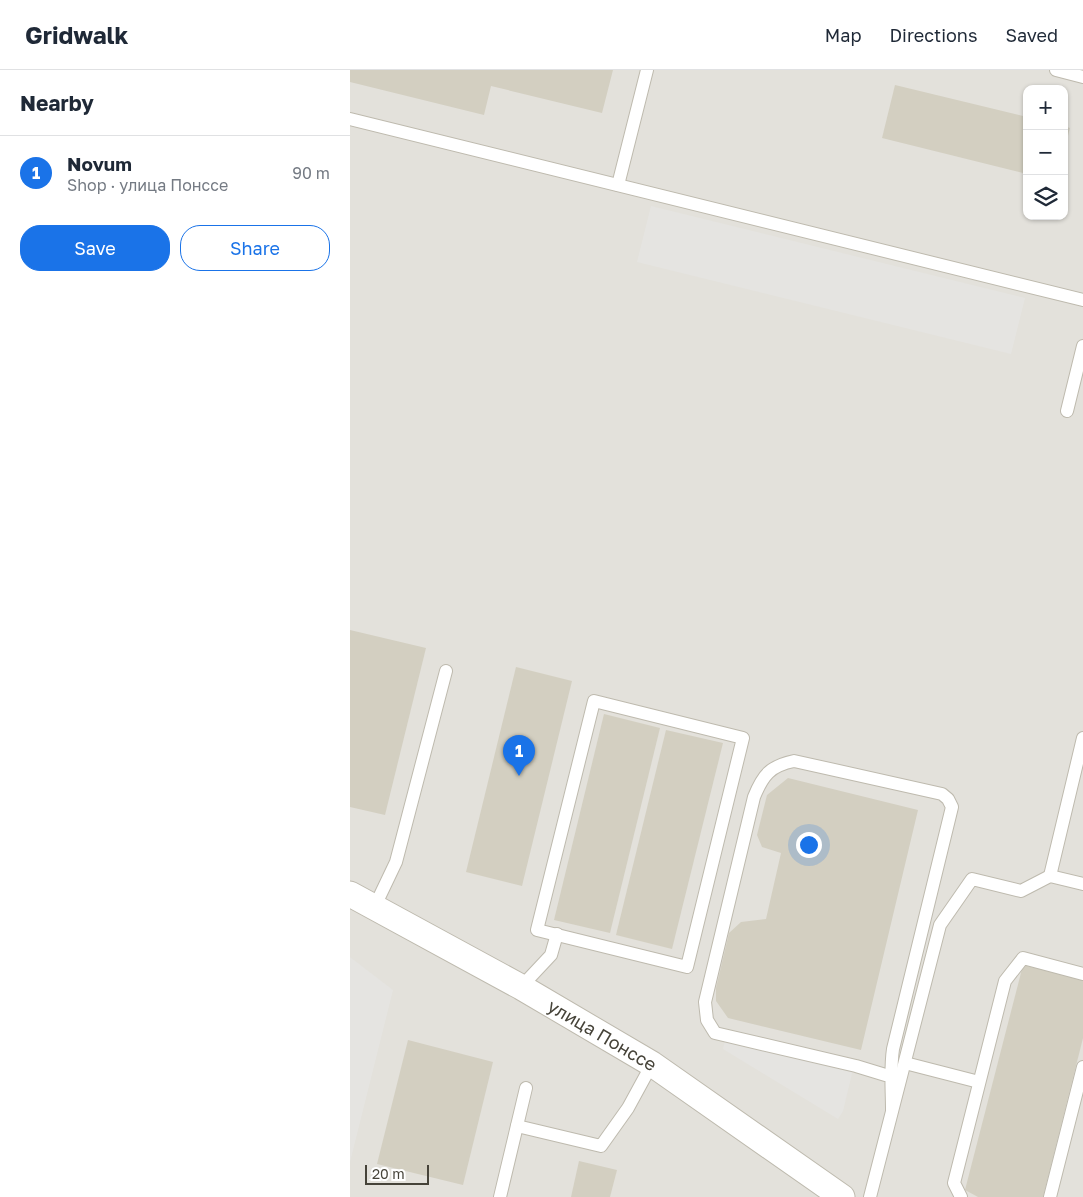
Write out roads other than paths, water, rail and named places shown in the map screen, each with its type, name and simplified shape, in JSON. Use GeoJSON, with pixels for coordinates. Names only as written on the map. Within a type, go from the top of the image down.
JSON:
{"type":"FeatureCollection","features":[{"type":"Feature","properties":{"kind":"street","name":"улица Понссе"},"geometry":{"type":"LineString","coordinates":[[350,894],[521,987],[652,1064],[842,1197]]}},
{"type":"Feature","properties":{"kind":"lane"},"geometry":{"type":"LineString","coordinates":[[618,186],[647,70]]}},
{"type":"Feature","properties":{"kind":"lane"},"geometry":{"type":"LineString","coordinates":[[1056,70],[1083,77]]}},
{"type":"Feature","properties":{"kind":"lane"},"geometry":{"type":"LineString","coordinates":[[350,119],[1083,300]]}},
{"type":"Feature","properties":{"kind":"lane"},"geometry":{"type":"LineString","coordinates":[[1067,411],[1083,346]]}},
{"type":"Feature","properties":{"kind":"lane"},"geometry":{"type":"LineString","coordinates":[[375,906],[396,862],[446,671]]}},
{"type":"Feature","properties":{"kind":"lane"},"geometry":{"type":"LineString","coordinates":[[594,701],[743,738],[687,967],[557,934],[538,930],[594,701]]}},
{"type":"Feature","properties":{"kind":"lane"},"geometry":{"type":"LineString","coordinates":[[1050,876],[1083,738]]}},
{"type":"Feature","properties":{"kind":"lane"},"geometry":{"type":"LineString","coordinates":[[892,1077],[856,1066],[715,1033],[707,1020],[704,1002],[754,797],[761,779],[780,764],[794,762],[942,794],[948,799],[952,807],[893,1049],[890,1065],[892,1077],[892,1110]]}},
{"type":"Feature","properties":{"kind":"lane"},"geometry":{"type":"LineString","coordinates":[[870,1197],[940,925],[972,879],[1021,890],[1050,876],[1083,884]]}},
{"type":"Feature","properties":{"kind":"lane"},"geometry":{"type":"LineString","coordinates":[[521,987],[551,955],[557,934]]}},
{"type":"Feature","properties":{"kind":"lane"},"geometry":{"type":"LineString","coordinates":[[961,1197],[954,1183],[1005,981],[1023,958],[1083,974]]}},
{"type":"Feature","properties":{"kind":"lane"},"geometry":{"type":"LineString","coordinates":[[905,1063],[979,1082]]}},
{"type":"Feature","properties":{"kind":"lane"},"geometry":{"type":"LineString","coordinates":[[517,1126],[601,1146],[628,1108],[652,1064]]}},
{"type":"Feature","properties":{"kind":"lane"},"geometry":{"type":"LineString","coordinates":[[1050,1197],[1083,1067]]}},
{"type":"Feature","properties":{"kind":"lane"},"geometry":{"type":"LineString","coordinates":[[500,1197],[526,1088]]}},
{"type":"Feature","properties":{"kind":"place","name":"Novum"},"geometry":{"type":"Point","coordinates":[519,776]}}]}
